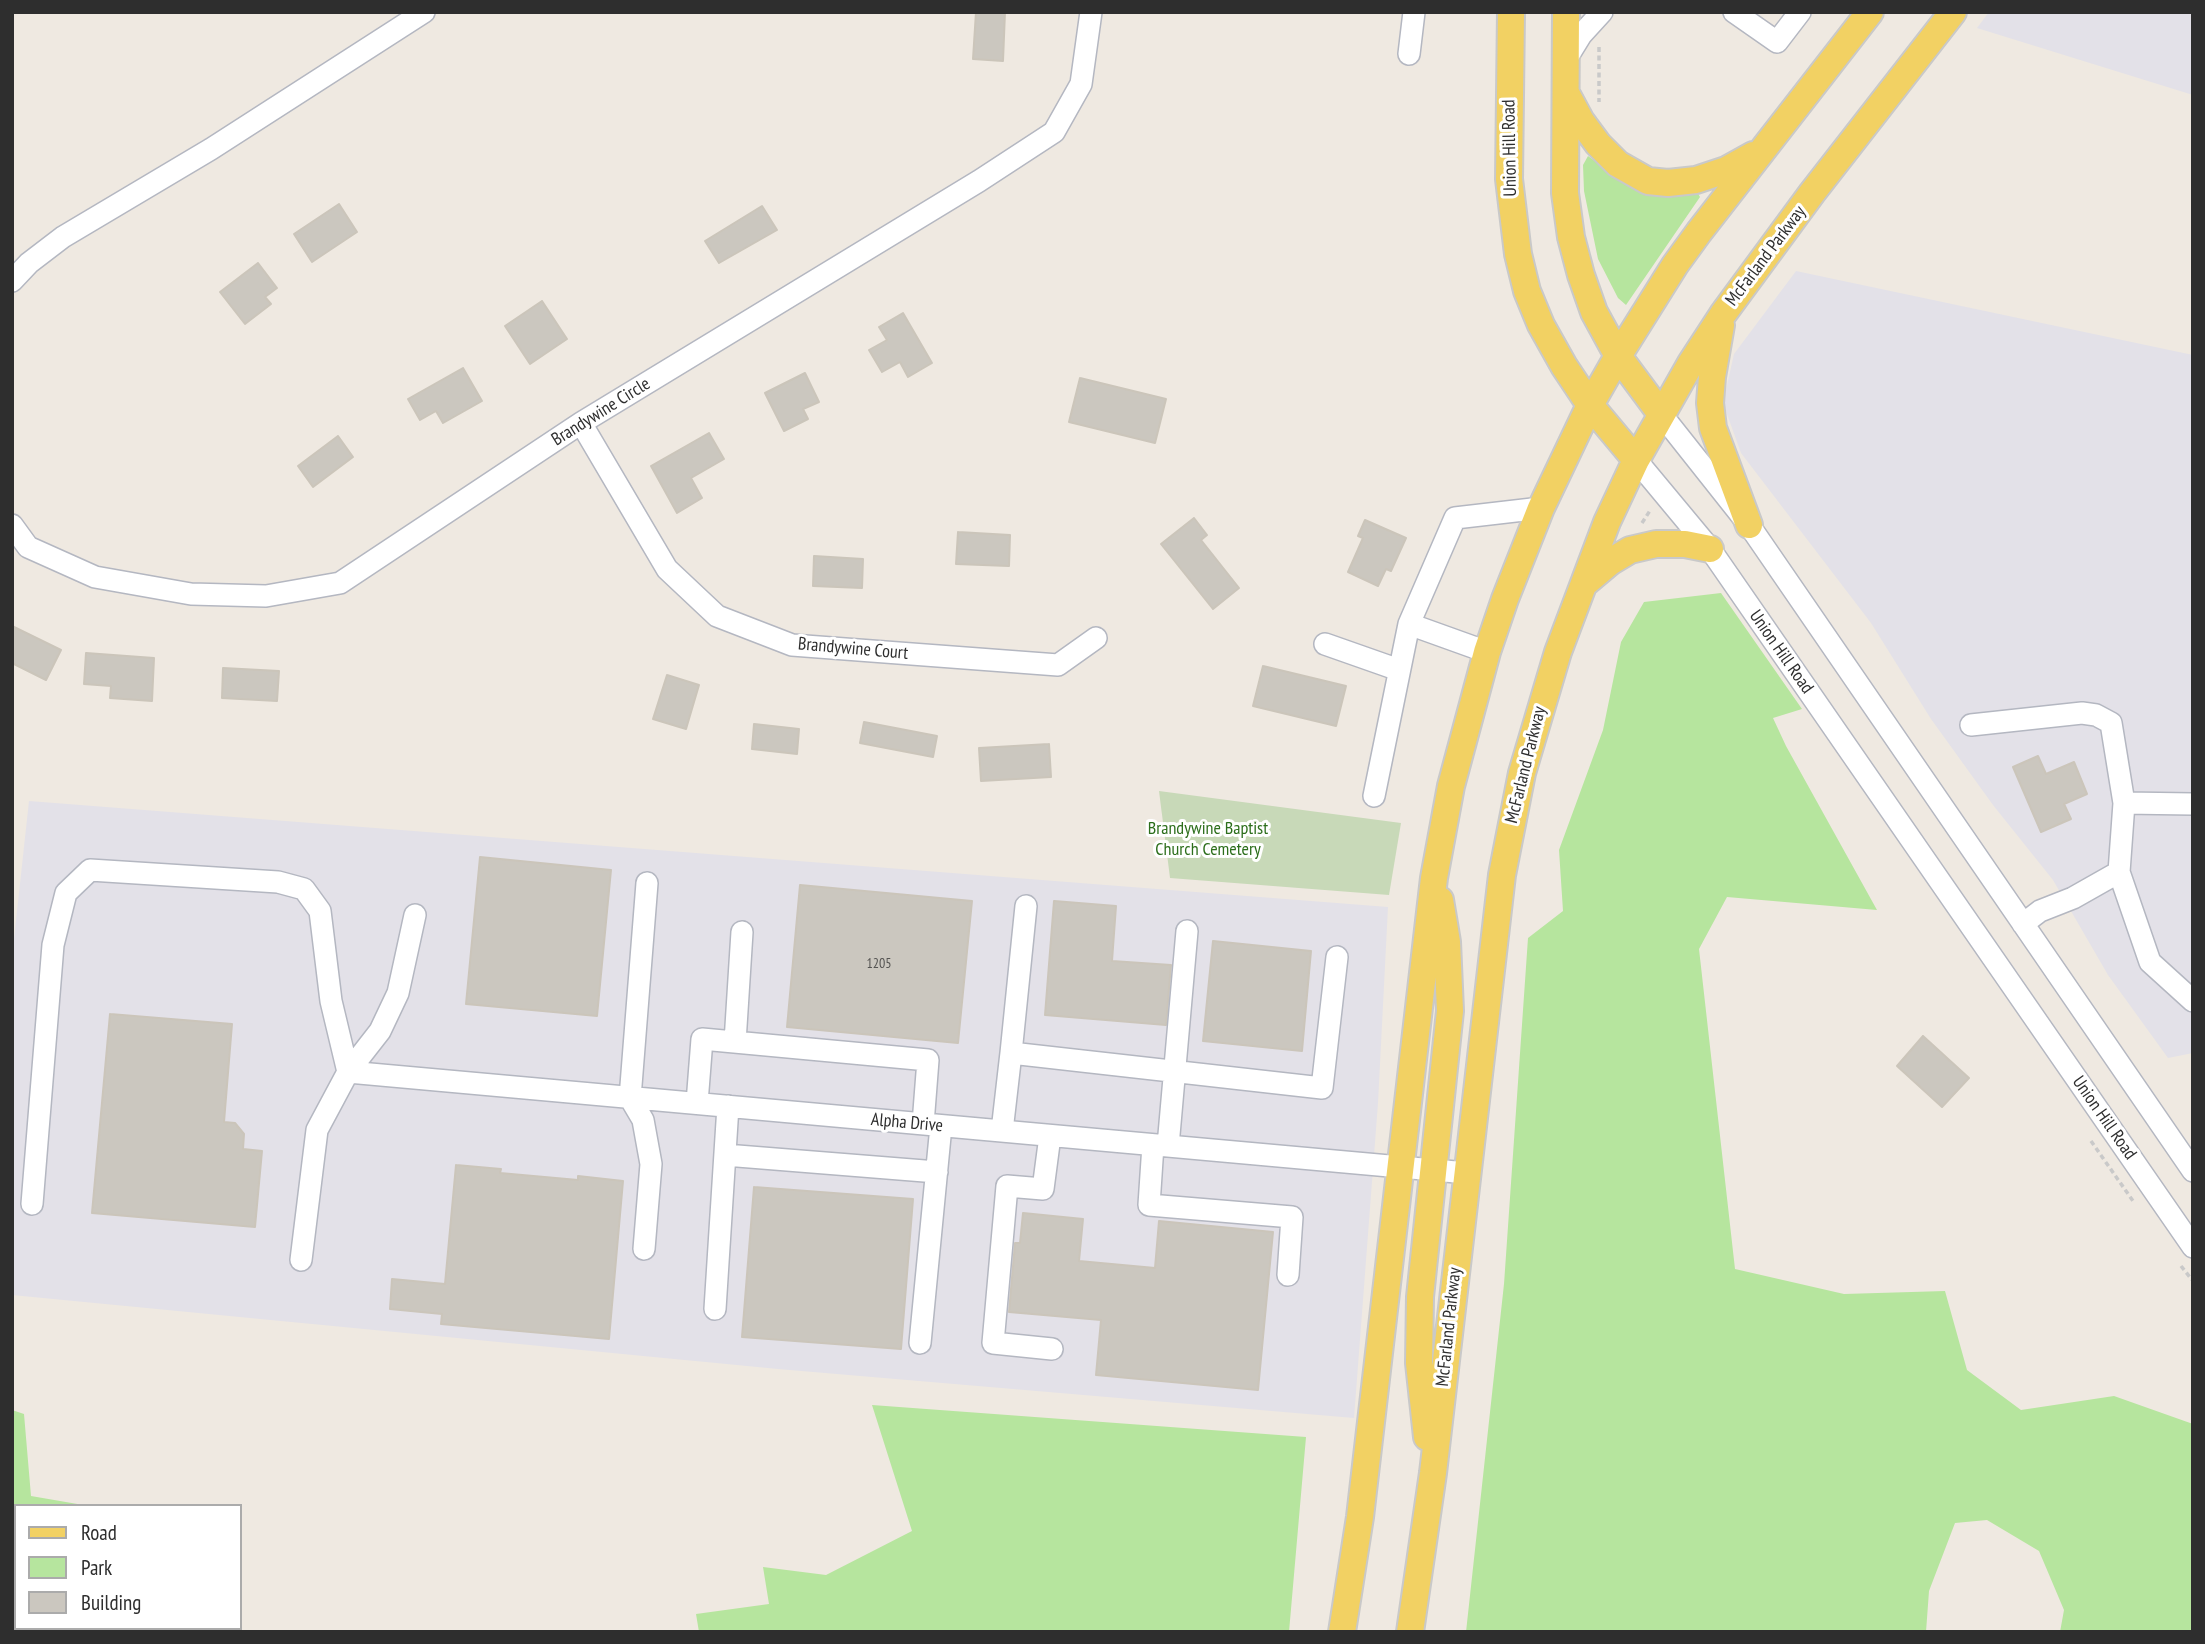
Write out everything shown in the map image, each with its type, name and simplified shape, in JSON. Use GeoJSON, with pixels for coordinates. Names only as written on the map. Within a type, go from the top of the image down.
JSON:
{"type":"FeatureCollection","features":[{"type":"Feature","properties":{"kind":"main road","name":"Union Hill Road"},"geometry":{"type":"LineString","coordinates":[[1511,12],[1509,178],[1518,254],[1527,291],[1555,352],[1590,405],[1636,460]]}},
{"type":"Feature","properties":{"kind":"main road"},"geometry":{"type":"LineString","coordinates":[[1566,12],[1565,193],[1572,237],[1594,312],[1618,356],[1661,414]]}},
{"type":"Feature","properties":{"kind":"main road"},"geometry":{"type":"LineString","coordinates":[[1342,1632],[1360,1517],[1434,878],[1461,744],[1487,652],[1541,508],[1590,405],[1618,356],[1675,265],[1870,12]]}},
{"type":"Feature","properties":{"kind":"main road","name":"McFarland Parkway"},"geometry":{"type":"LineString","coordinates":[[1410,1632],[1433,1473],[1492,948],[1511,824],[1533,732],[1581,586],[1636,460],[1723,314],[1812,193],[1953,12]]}},
{"type":"Feature","properties":{"kind":"main road"},"geometry":{"type":"LineString","coordinates":[[1565,91],[1581,121],[1598,144],[1618,164],[1648,181],[1668,183],[1696,180],[1726,170],[1764,149]]}},
{"type":"Feature","properties":{"kind":"main road"},"geometry":{"type":"LineString","coordinates":[[1723,314],[1712,377],[1710,403],[1713,428],[1749,525]]}},
{"type":"Feature","properties":{"kind":"main road"},"geometry":{"type":"LineString","coordinates":[[1581,586],[1610,562],[1630,550],[1656,544],[1685,544],[1710,549]]}},
{"type":"Feature","properties":{"kind":"main road"},"geometry":{"type":"LineString","coordinates":[[1433,1473],[1426,1435],[1419,1363],[1420,1297],[1450,1011],[1447,942],[1434,878]]}},
{"type":"Feature","properties":{"kind":"street"},"geometry":{"type":"LineString","coordinates":[[12,281],[29,263],[63,237],[211,149],[425,12]]}},
{"type":"Feature","properties":{"kind":"street","name":"Brandywine Circle"},"geometry":{"type":"LineString","coordinates":[[12,525],[28,547],[95,577],[191,594],[267,596],[340,583],[581,423],[968,188],[1054,132],[1082,84],[1091,12]]}},
{"type":"Feature","properties":{"kind":"street"},"geometry":{"type":"LineString","coordinates":[[1409,54],[1414,12]]}},
{"type":"Feature","properties":{"kind":"street"},"geometry":{"type":"LineString","coordinates":[[1734,12],[1777,42],[1800,12]]}},
{"type":"Feature","properties":{"kind":"street"},"geometry":{"type":"LineString","coordinates":[[1565,61],[1581,35],[1601,13]]}},
{"type":"Feature","properties":{"kind":"street"},"geometry":{"type":"LineString","coordinates":[[1661,414],[1749,525],[2193,1171]]}},
{"type":"Feature","properties":{"kind":"street","name":"Brandywine Court"},"geometry":{"type":"LineString","coordinates":[[581,423],[667,569],[718,616],[792,645],[1058,665],[1096,638]]}},
{"type":"Feature","properties":{"kind":"street","name":"Union Hill Road"},"geometry":{"type":"LineString","coordinates":[[1636,460],[1710,549],[2193,1247]]}},
{"type":"Feature","properties":{"kind":"street"},"geometry":{"type":"LineString","coordinates":[[1374,796],[1409,624],[1455,518],[1541,508]]}},
{"type":"Feature","properties":{"kind":"street"},"geometry":{"type":"LineString","coordinates":[[1409,624],[1487,652]]}},
{"type":"Feature","properties":{"kind":"street"},"geometry":{"type":"LineString","coordinates":[[1325,643],[1399,670]]}},
{"type":"Feature","properties":{"kind":"street"},"geometry":{"type":"LineString","coordinates":[[1971,725],[2082,713],[2096,715],[2111,723],[2124,803],[2119,872],[2150,962],[2190,990]]}},
{"type":"Feature","properties":{"kind":"street"},"geometry":{"type":"LineString","coordinates":[[2124,803],[2193,804]]}},
{"type":"Feature","properties":{"kind":"street"},"geometry":{"type":"LineString","coordinates":[[32,1204],[53,946],[66,893],[90,870],[278,881],[304,889],[320,911],[331,1001],[348,1072]]}},
{"type":"Feature","properties":{"kind":"street"},"geometry":{"type":"LineString","coordinates":[[2023,924],[2040,911],[2073,898],[2119,872]]}},
{"type":"Feature","properties":{"kind":"street"},"geometry":{"type":"LineString","coordinates":[[644,1249],[651,1164],[643,1120],[630,1098],[648,883]]}},
{"type":"Feature","properties":{"kind":"street"},"geometry":{"type":"LineString","coordinates":[[1002,1131],[1026,906]]}},
{"type":"Feature","properties":{"kind":"street"},"geometry":{"type":"LineString","coordinates":[[301,1260],[317,1130],[348,1072],[380,1031],[398,993],[415,915]]}},
{"type":"Feature","properties":{"kind":"street"},"geometry":{"type":"LineString","coordinates":[[1187,931],[1174,1072],[1149,1205],[1292,1217],[1287,1275]]}},
{"type":"Feature","properties":{"kind":"street"},"geometry":{"type":"LineString","coordinates":[[735,1042],[742,932]]}},
{"type":"Feature","properties":{"kind":"street"},"geometry":{"type":"LineString","coordinates":[[1011,1053],[1322,1088],[1337,957]]}},
{"type":"Feature","properties":{"kind":"street"},"geometry":{"type":"LineString","coordinates":[[697,1104],[702,1039],[928,1060],[937,1172],[920,1343]]}},
{"type":"Feature","properties":{"kind":"street","name":"Alpha Drive"},"geometry":{"type":"LineString","coordinates":[[348,1072],[1467,1173]]}},
{"type":"Feature","properties":{"kind":"street"},"geometry":{"type":"LineString","coordinates":[[715,1309],[728,1107]]}},
{"type":"Feature","properties":{"kind":"street"},"geometry":{"type":"LineString","coordinates":[[1050,1136],[1043,1189],[1007,1186],[993,1343],[1052,1349]]}},
{"type":"Feature","properties":{"kind":"street"},"geometry":{"type":"LineString","coordinates":[[725,1155],[937,1172]]}},
{"type":"Feature","properties":{"kind":"path"},"geometry":{"type":"LineString","coordinates":[[1601,13],[1599,102],[1602,112]]}},
{"type":"Feature","properties":{"kind":"path"},"geometry":{"type":"LineString","coordinates":[[1641,525],[1654,503]]}},
{"type":"Feature","properties":{"kind":"shaded area"},"geometry":{"type":"Polygon","coordinates":[[[1989,12],[2193,12],[2193,95],[1977,28],[1989,12]]]}},
{"type":"Feature","properties":{"kind":"shaded area"},"geometry":{"type":"Polygon","coordinates":[[[1796,271],[2193,355],[2193,1053],[2168,1058],[2108,975],[2053,880],[1993,805],[1931,719],[1871,623],[1741,453],[1723,403],[1734,354],[1796,271]]]}},
{"type":"Feature","properties":{"kind":"shaded area"},"geometry":{"type":"Polygon","coordinates":[[[29,801],[1388,907],[1378,1103],[1354,1418],[778,1369],[12,1295],[12,957],[29,801]]]}},
{"type":"Feature","properties":{"kind":"green space"},"geometry":{"type":"Polygon","coordinates":[[[1588,156],[1620,179],[1697,192],[1700,197],[1626,305],[1618,298],[1598,259],[1584,191],[1583,165],[1588,156]]]}},
{"type":"Feature","properties":{"kind":"green space"},"geometry":{"type":"Polygon","coordinates":[[[1721,593],[1802,709],[1773,718],[1877,910],[1727,897],[1699,949],[1735,1269],[1844,1294],[1945,1291],[1967,1370],[2021,1410],[2114,1396],[2193,1424],[2193,1632],[2060,1632],[2064,1610],[2039,1551],[1987,1520],[1955,1523],[1929,1591],[1926,1632],[1466,1632],[1504,1284],[1528,938],[1563,911],[1559,850],[1603,730],[1621,642],[1644,602],[1721,593]]]}},
{"type":"Feature","properties":{"kind":"green space","name":"Brandywine Baptist Church Cemetery"},"geometry":{"type":"Polygon","coordinates":[[[1159,791],[1401,823],[1389,895],[1170,878],[1159,791]]]}},
{"type":"Feature","properties":{"kind":"green space"},"geometry":{"type":"Polygon","coordinates":[[[872,1405],[1306,1437],[1289,1632],[699,1632],[696,1614],[769,1604],[763,1567],[826,1575],[912,1531],[872,1405]]]}},
{"type":"Feature","properties":{"kind":"green space"},"geometry":{"type":"Polygon","coordinates":[[[12,1410],[24,1414],[31,1496],[77,1504],[14,1504],[14,1630],[234,1632],[12,1632],[12,1410]]]}},
{"type":"Feature","properties":{"kind":"building"},"geometry":{"type":"Polygon","coordinates":[[[976,12],[1005,12],[1003,61],[973,59],[976,12]]]}},
{"type":"Feature","properties":{"kind":"building"},"geometry":{"type":"Polygon","coordinates":[[[339,204],[357,232],[312,262],[294,234],[339,204]]]}},
{"type":"Feature","properties":{"kind":"building"},"geometry":{"type":"Polygon","coordinates":[[[762,206],[777,230],[719,263],[705,241],[762,206]]]}},
{"type":"Feature","properties":{"kind":"building"},"geometry":{"type":"Polygon","coordinates":[[[258,263],[277,288],[265,297],[271,304],[245,324],[220,292],[258,263]]]}},
{"type":"Feature","properties":{"kind":"building"},"geometry":{"type":"Polygon","coordinates":[[[542,301],[567,339],[530,364],[505,326],[542,301]]]}},
{"type":"Feature","properties":{"kind":"building"},"geometry":{"type":"Polygon","coordinates":[[[903,313],[932,363],[908,377],[900,362],[882,372],[869,350],[887,340],[879,327],[903,313]]]}},
{"type":"Feature","properties":{"kind":"building"},"geometry":{"type":"Polygon","coordinates":[[[463,368],[482,401],[443,423],[436,411],[420,420],[408,399],[463,368]]]}},
{"type":"Feature","properties":{"kind":"building"},"geometry":{"type":"Polygon","coordinates":[[[805,373],[819,402],[803,409],[808,419],[784,431],[765,393],[805,373]]]}},
{"type":"Feature","properties":{"kind":"building"},"geometry":{"type":"Polygon","coordinates":[[[1080,378],[1166,399],[1155,443],[1069,422],[1080,378]]]}},
{"type":"Feature","properties":{"kind":"building"},"geometry":{"type":"Polygon","coordinates":[[[709,433],[724,459],[691,478],[702,498],[677,513],[651,466],[709,433]]]}},
{"type":"Feature","properties":{"kind":"building"},"geometry":{"type":"Polygon","coordinates":[[[338,436],[353,457],[313,487],[298,466],[338,436]]]}},
{"type":"Feature","properties":{"kind":"building"},"geometry":{"type":"Polygon","coordinates":[[[1194,518],[1207,535],[1201,540],[1239,588],[1213,609],[1161,544],[1194,518]]]}},
{"type":"Feature","properties":{"kind":"building"},"geometry":{"type":"Polygon","coordinates":[[[1365,520],[1406,538],[1391,571],[1386,569],[1378,586],[1348,572],[1363,538],[1358,536],[1365,520]]]}},
{"type":"Feature","properties":{"kind":"building"},"geometry":{"type":"Polygon","coordinates":[[[958,532],[1010,535],[1009,566],[956,564],[958,532]]]}},
{"type":"Feature","properties":{"kind":"building"},"geometry":{"type":"Polygon","coordinates":[[[814,556],[863,559],[862,588],[813,586],[814,556]]]}},
{"type":"Feature","properties":{"kind":"building"},"geometry":{"type":"Polygon","coordinates":[[[12,626],[61,650],[46,680],[12,663],[12,626]]]}},
{"type":"Feature","properties":{"kind":"building"},"geometry":{"type":"Polygon","coordinates":[[[86,653],[154,658],[152,701],[110,698],[111,686],[84,684],[86,653]]]}},
{"type":"Feature","properties":{"kind":"building"},"geometry":{"type":"Polygon","coordinates":[[[1263,666],[1346,686],[1336,726],[1253,706],[1263,666]]]}},
{"type":"Feature","properties":{"kind":"building"},"geometry":{"type":"Polygon","coordinates":[[[223,668],[279,671],[277,701],[222,698],[223,668]]]}},
{"type":"Feature","properties":{"kind":"building"},"geometry":{"type":"Polygon","coordinates":[[[667,675],[699,685],[686,729],[653,719],[667,675]]]}},
{"type":"Feature","properties":{"kind":"building"},"geometry":{"type":"Polygon","coordinates":[[[864,722],[937,736],[933,757],[860,743],[864,722]]]}},
{"type":"Feature","properties":{"kind":"building"},"geometry":{"type":"Polygon","coordinates":[[[754,724],[799,729],[797,754],[752,749],[754,724]]]}},
{"type":"Feature","properties":{"kind":"building"},"geometry":{"type":"Polygon","coordinates":[[[1049,744],[1051,777],[981,781],[979,748],[1049,744]]]}},
{"type":"Feature","properties":{"kind":"building"},"geometry":{"type":"Polygon","coordinates":[[[2038,756],[2046,774],[2074,762],[2087,794],[2064,804],[2071,819],[2041,832],[2013,767],[2038,756]]]}},
{"type":"Feature","properties":{"kind":"building"},"geometry":{"type":"Polygon","coordinates":[[[480,857],[611,870],[597,1016],[466,1004],[480,857]]]}},
{"type":"Feature","properties":{"kind":"building"},"geometry":{"type":"Polygon","coordinates":[[[800,885],[972,901],[958,1043],[787,1027],[800,885]]]}},
{"type":"Feature","properties":{"kind":"building"},"geometry":{"type":"Polygon","coordinates":[[[1054,901],[1116,906],[1112,961],[1171,965],[1166,1025],[1045,1015],[1054,901]]]}},
{"type":"Feature","properties":{"kind":"building"},"geometry":{"type":"Polygon","coordinates":[[[1213,941],[1311,951],[1302,1051],[1203,1041],[1213,941]]]}},
{"type":"Feature","properties":{"kind":"building"},"geometry":{"type":"Polygon","coordinates":[[[110,1014],[232,1024],[224,1122],[235,1123],[244,1134],[243,1149],[262,1151],[255,1227],[92,1213],[110,1014]]]}},
{"type":"Feature","properties":{"kind":"building"},"geometry":{"type":"Polygon","coordinates":[[[1923,1036],[1969,1078],[1942,1107],[1897,1066],[1923,1036]]]}},
{"type":"Feature","properties":{"kind":"building"},"geometry":{"type":"Polygon","coordinates":[[[456,1165],[501,1169],[500,1173],[623,1181],[609,1339],[441,1324],[442,1314],[390,1309],[392,1279],[445,1284],[456,1165]]]}},
{"type":"Feature","properties":{"kind":"building"},"geometry":{"type":"Polygon","coordinates":[[[754,1187],[913,1199],[901,1349],[742,1337],[754,1187]]]}},
{"type":"Feature","properties":{"kind":"building"},"geometry":{"type":"Polygon","coordinates":[[[1023,1213],[1083,1219],[1079,1261],[1155,1268],[1159,1221],[1273,1232],[1258,1390],[1096,1375],[1101,1320],[1009,1312],[1015,1243],[1020,1243],[1023,1213]]]}}]}
